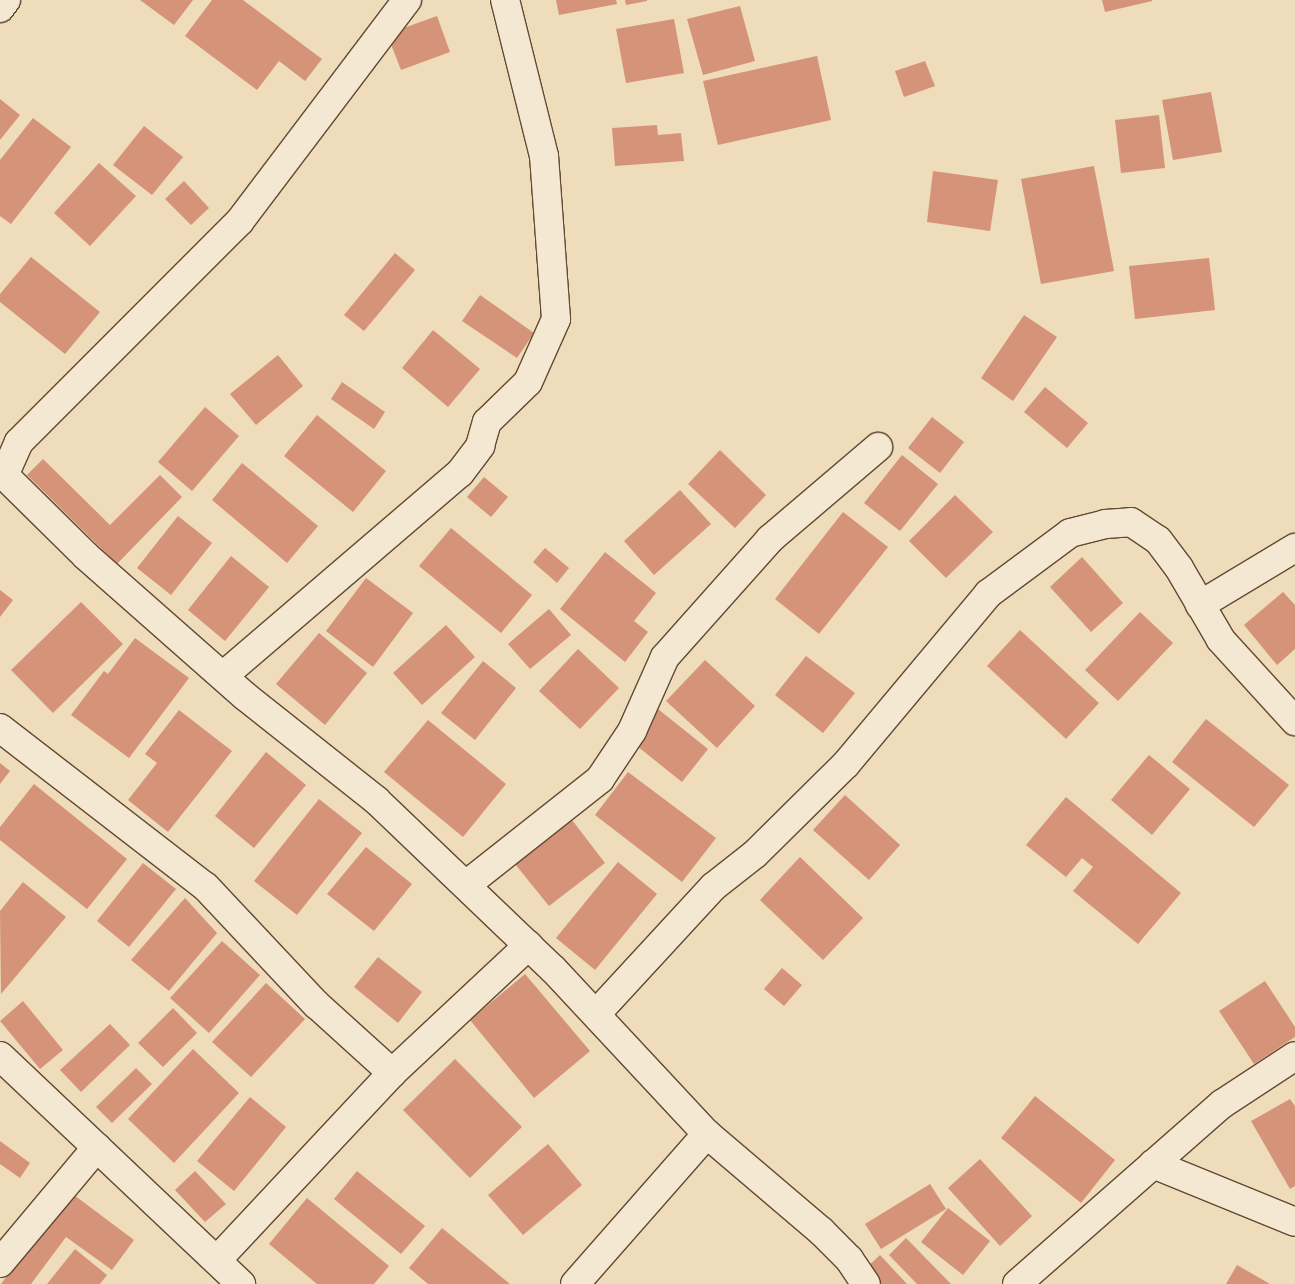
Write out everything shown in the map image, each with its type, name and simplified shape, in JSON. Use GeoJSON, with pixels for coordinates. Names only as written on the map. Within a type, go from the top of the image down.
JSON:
{"type":"FeatureCollection","features":[{"type":"Feature","properties":{"kind":"street"},"geometry":{"type":"LineString","coordinates":[[0,8],[6,0]]}},
{"type":"Feature","properties":{"kind":"street"},"geometry":{"type":"LineString","coordinates":[[407,0],[240,221],[19,442],[4,475],[86,556],[223,676],[376,800],[529,946],[596,1014],[707,1134],[821,1231],[849,1259],[866,1284]]}},
{"type":"Feature","properties":{"kind":"street"},"geometry":{"type":"LineString","coordinates":[[223,676],[460,473],[480,446],[487,422],[528,382],[556,319],[544,156],[504,0]]}},
{"type":"Feature","properties":{"kind":"street"},"geometry":{"type":"LineString","coordinates":[[466,885],[600,779],[632,731],[665,656],[770,539],[878,447]]}},
{"type":"Feature","properties":{"kind":"street"},"geometry":{"type":"LineString","coordinates":[[596,1014],[713,887],[755,854],[846,764],[988,594],[1070,533],[1105,524],[1131,522],[1158,540],[1227,647],[1295,721]]}},
{"type":"Feature","properties":{"kind":"street"},"geometry":{"type":"LineString","coordinates":[[1200,605],[1295,548]]}},
{"type":"Feature","properties":{"kind":"street"},"geometry":{"type":"LineString","coordinates":[[0,728],[206,888],[316,1004],[392,1073]]}},
{"type":"Feature","properties":{"kind":"street"},"geometry":{"type":"LineString","coordinates":[[217,1260],[392,1073],[529,946]]}},
{"type":"Feature","properties":{"kind":"street"},"geometry":{"type":"LineString","coordinates":[[0,1056],[241,1284]]}},
{"type":"Feature","properties":{"kind":"street"},"geometry":{"type":"LineString","coordinates":[[1016,1284],[1222,1104],[1295,1056]]}},
{"type":"Feature","properties":{"kind":"street"},"geometry":{"type":"LineString","coordinates":[[575,1284],[707,1134]]}},
{"type":"Feature","properties":{"kind":"street"},"geometry":{"type":"LineString","coordinates":[[0,1263],[97,1147]]}},
{"type":"Feature","properties":{"kind":"street"},"geometry":{"type":"LineString","coordinates":[[1154,1164],[1295,1222]]}},
{"type":"Feature","properties":{"kind":"building"},"geometry":{"type":"Polygon","coordinates":[[[140,0],[193,0],[174,25],[140,0]]]}},
{"type":"Feature","properties":{"kind":"building"},"geometry":{"type":"Polygon","coordinates":[[[212,0],[243,0],[322,59],[305,81],[279,61],[257,90],[185,36],[212,0]]]}},
{"type":"Feature","properties":{"kind":"building"},"geometry":{"type":"Polygon","coordinates":[[[556,0],[616,0],[617,4],[559,15],[556,0]]]}},
{"type":"Feature","properties":{"kind":"building"},"geometry":{"type":"Polygon","coordinates":[[[625,0],[647,0],[647,1],[626,5],[625,0]]]}},
{"type":"Feature","properties":{"kind":"building"},"geometry":{"type":"Polygon","coordinates":[[[1102,0],[1152,0],[1152,1],[1105,12],[1102,0]]]}},
{"type":"Feature","properties":{"kind":"building"},"geometry":{"type":"Polygon","coordinates":[[[740,6],[755,61],[703,75],[687,19],[740,6]]]}},
{"type":"Feature","properties":{"kind":"building"},"geometry":{"type":"Polygon","coordinates":[[[437,16],[450,52],[401,70],[387,34],[437,16]]]}},
{"type":"Feature","properties":{"kind":"building"},"geometry":{"type":"Polygon","coordinates":[[[674,19],[684,73],[626,83],[616,29],[674,19]]]}},
{"type":"Feature","properties":{"kind":"building"},"geometry":{"type":"Polygon","coordinates":[[[817,56],[831,120],[718,145],[703,81],[817,56]]]}},
{"type":"Feature","properties":{"kind":"building"},"geometry":{"type":"Polygon","coordinates":[[[925,61],[935,86],[904,97],[895,71],[925,61]]]}},
{"type":"Feature","properties":{"kind":"building"},"geometry":{"type":"Polygon","coordinates":[[[1211,92],[1222,152],[1173,160],[1162,100],[1211,92]]]}},
{"type":"Feature","properties":{"kind":"building"},"geometry":{"type":"Polygon","coordinates":[[[0,99],[20,115],[0,140],[0,99]]]}},
{"type":"Feature","properties":{"kind":"building"},"geometry":{"type":"Polygon","coordinates":[[[1159,115],[1165,168],[1121,173],[1115,120],[1159,115]]]}},
{"type":"Feature","properties":{"kind":"building"},"geometry":{"type":"Polygon","coordinates":[[[33,118],[71,147],[11,224],[0,216],[0,160],[33,118]]]}},
{"type":"Feature","properties":{"kind":"building"},"geometry":{"type":"Polygon","coordinates":[[[657,125],[658,135],[681,133],[684,161],[615,166],[612,128],[657,125]]]}},
{"type":"Feature","properties":{"kind":"building"},"geometry":{"type":"Polygon","coordinates":[[[144,126],[183,157],[152,195],[113,165],[144,126]]]}},
{"type":"Feature","properties":{"kind":"building"},"geometry":{"type":"Polygon","coordinates":[[[99,163],[136,196],[90,246],[54,213],[99,163]]]}},
{"type":"Feature","properties":{"kind":"building"},"geometry":{"type":"Polygon","coordinates":[[[1094,166],[1114,271],[1041,284],[1021,179],[1094,166]]]}},
{"type":"Feature","properties":{"kind":"building"},"geometry":{"type":"Polygon","coordinates":[[[933,171],[998,180],[990,231],[927,222],[933,171]]]}},
{"type":"Feature","properties":{"kind":"building"},"geometry":{"type":"Polygon","coordinates":[[[184,181],[209,208],[191,225],[165,199],[184,181]]]}},
{"type":"Feature","properties":{"kind":"building"},"geometry":{"type":"Polygon","coordinates":[[[395,253],[415,270],[364,331],[344,315],[395,253]]]}},
{"type":"Feature","properties":{"kind":"building"},"geometry":{"type":"Polygon","coordinates":[[[31,257],[100,312],[65,354],[0,302],[0,294],[31,257]]]}},
{"type":"Feature","properties":{"kind":"building"},"geometry":{"type":"Polygon","coordinates":[[[1209,258],[1215,310],[1135,319],[1129,266],[1209,258]]]}},
{"type":"Feature","properties":{"kind":"building"},"geometry":{"type":"Polygon","coordinates":[[[480,295],[534,333],[517,358],[462,321],[480,295]]]}},
{"type":"Feature","properties":{"kind":"building"},"geometry":{"type":"Polygon","coordinates":[[[1024,315],[1057,337],[1013,401],[981,378],[1024,315]]]}},
{"type":"Feature","properties":{"kind":"building"},"geometry":{"type":"Polygon","coordinates":[[[433,330],[480,369],[448,407],[402,368],[433,330]]]}},
{"type":"Feature","properties":{"kind":"building"},"geometry":{"type":"Polygon","coordinates":[[[278,355],[303,386],[256,425],[230,394],[278,355]]]}},
{"type":"Feature","properties":{"kind":"building"},"geometry":{"type":"Polygon","coordinates":[[[342,382],[385,412],[374,429],[331,399],[342,382]]]}},
{"type":"Feature","properties":{"kind":"building"},"geometry":{"type":"Polygon","coordinates":[[[1045,387],[1088,423],[1067,448],[1024,412],[1045,387]]]}},
{"type":"Feature","properties":{"kind":"building"},"geometry":{"type":"Polygon","coordinates":[[[205,407],[239,436],[192,491],[158,462],[205,407]]]}},
{"type":"Feature","properties":{"kind":"building"},"geometry":{"type":"Polygon","coordinates":[[[317,415],[386,471],[353,512],[284,456],[317,415]]]}},
{"type":"Feature","properties":{"kind":"building"},"geometry":{"type":"Polygon","coordinates":[[[932,417],[964,442],[940,473],[908,448],[932,417]]]}},
{"type":"Feature","properties":{"kind":"building"},"geometry":{"type":"Polygon","coordinates":[[[720,450],[766,495],[735,528],[688,484],[720,450]]]}},
{"type":"Feature","properties":{"kind":"building"},"geometry":{"type":"Polygon","coordinates":[[[902,455],[938,484],[900,531],[864,503],[902,455]]]}},
{"type":"Feature","properties":{"kind":"building"},"geometry":{"type":"Polygon","coordinates":[[[43,459],[110,525],[160,475],[182,497],[117,564],[27,475],[43,459]]]}},
{"type":"Feature","properties":{"kind":"building"},"geometry":{"type":"Polygon","coordinates":[[[242,463],[318,526],[287,563],[212,500],[242,463]]]}},
{"type":"Feature","properties":{"kind":"building"},"geometry":{"type":"Polygon","coordinates":[[[484,477],[508,497],[491,517],[467,497],[484,477]]]}},
{"type":"Feature","properties":{"kind":"building"},"geometry":{"type":"Polygon","coordinates":[[[680,490],[711,524],[654,575],[624,541],[680,490]]]}},
{"type":"Feature","properties":{"kind":"building"},"geometry":{"type":"Polygon","coordinates":[[[955,495],[993,532],[946,578],[909,541],[955,495]]]}},
{"type":"Feature","properties":{"kind":"building"},"geometry":{"type":"Polygon","coordinates":[[[843,512],[888,547],[819,634],[775,599],[843,512]]]}},
{"type":"Feature","properties":{"kind":"building"},"geometry":{"type":"Polygon","coordinates":[[[178,516],[212,543],[171,595],[137,568],[178,516]]]}},
{"type":"Feature","properties":{"kind":"building"},"geometry":{"type":"Polygon","coordinates":[[[451,528],[532,595],[501,633],[419,566],[451,528]]]}},
{"type":"Feature","properties":{"kind":"building"},"geometry":{"type":"Polygon","coordinates":[[[545,548],[569,568],[557,583],[533,562],[545,548]]]}},
{"type":"Feature","properties":{"kind":"building"},"geometry":{"type":"Polygon","coordinates":[[[605,552],[656,593],[634,621],[648,632],[625,662],[560,609],[605,552]]]}},
{"type":"Feature","properties":{"kind":"building"},"geometry":{"type":"Polygon","coordinates":[[[231,556],[269,587],[225,641],[188,610],[231,556]]]}},
{"type":"Feature","properties":{"kind":"building"},"geometry":{"type":"Polygon","coordinates":[[[1082,557],[1123,603],[1091,632],[1050,587],[1082,557]]]}},
{"type":"Feature","properties":{"kind":"building"},"geometry":{"type":"Polygon","coordinates":[[[366,578],[413,613],[373,667],[326,631],[366,578]]]}},
{"type":"Feature","properties":{"kind":"building"},"geometry":{"type":"Polygon","coordinates":[[[0,590],[13,600],[0,617],[0,590]]]}},
{"type":"Feature","properties":{"kind":"building"},"geometry":{"type":"Polygon","coordinates":[[[1283,592],[1295,605],[1295,649],[1277,665],[1244,625],[1283,592]]]}},
{"type":"Feature","properties":{"kind":"building"},"geometry":{"type":"Polygon","coordinates":[[[81,602],[123,644],[53,713],[11,670],[81,602]]]}},
{"type":"Feature","properties":{"kind":"building"},"geometry":{"type":"Polygon","coordinates":[[[549,609],[571,635],[530,669],[508,644],[549,609]]]}},
{"type":"Feature","properties":{"kind":"building"},"geometry":{"type":"Polygon","coordinates":[[[1140,612],[1173,643],[1118,701],[1085,670],[1140,612]]]}},
{"type":"Feature","properties":{"kind":"building"},"geometry":{"type":"Polygon","coordinates":[[[446,625],[475,657],[422,705],[393,673],[446,625]]]}},
{"type":"Feature","properties":{"kind":"building"},"geometry":{"type":"Polygon","coordinates":[[[1020,630],[1099,703],[1066,739],[987,666],[1020,630]]]}},
{"type":"Feature","properties":{"kind":"building"},"geometry":{"type":"Polygon","coordinates":[[[319,633],[367,673],[325,725],[276,684],[319,633]]]}},
{"type":"Feature","properties":{"kind":"building"},"geometry":{"type":"Polygon","coordinates":[[[135,638],[189,678],[129,758],[71,715],[104,671],[108,674],[135,638]]]}},
{"type":"Feature","properties":{"kind":"building"},"geometry":{"type":"Polygon","coordinates":[[[578,649],[619,688],[580,729],[539,691],[578,649]]]}},
{"type":"Feature","properties":{"kind":"building"},"geometry":{"type":"Polygon","coordinates":[[[806,656],[855,693],[823,733],[775,695],[806,656]]]}},
{"type":"Feature","properties":{"kind":"building"},"geometry":{"type":"Polygon","coordinates":[[[705,660],[755,706],[717,748],[666,701],[705,660]]]}},
{"type":"Feature","properties":{"kind":"building"},"geometry":{"type":"Polygon","coordinates":[[[483,661],[516,688],[475,740],[441,713],[483,661]]]}},
{"type":"Feature","properties":{"kind":"building"},"geometry":{"type":"Polygon","coordinates":[[[658,709],[708,749],[682,782],[632,742],[658,709]]]}},
{"type":"Feature","properties":{"kind":"building"},"geometry":{"type":"Polygon","coordinates":[[[179,710],[232,751],[168,832],[128,800],[157,763],[145,754],[179,710]]]}},
{"type":"Feature","properties":{"kind":"building"},"geometry":{"type":"Polygon","coordinates":[[[1206,719],[1289,785],[1254,827],[1172,762],[1206,719]]]}},
{"type":"Feature","properties":{"kind":"building"},"geometry":{"type":"Polygon","coordinates":[[[428,720],[506,784],[463,837],[384,772],[428,720]]]}},
{"type":"Feature","properties":{"kind":"building"},"geometry":{"type":"Polygon","coordinates":[[[266,752],[306,785],[254,848],[215,816],[266,752]]]}},
{"type":"Feature","properties":{"kind":"building"},"geometry":{"type":"Polygon","coordinates":[[[1149,755],[1190,789],[1152,835],[1111,800],[1149,755]]]}},
{"type":"Feature","properties":{"kind":"building"},"geometry":{"type":"Polygon","coordinates":[[[0,763],[10,771],[0,784],[0,763]]]}},
{"type":"Feature","properties":{"kind":"building"},"geometry":{"type":"Polygon","coordinates":[[[628,772],[716,838],[682,882],[595,815],[628,772]]]}},
{"type":"Feature","properties":{"kind":"building"},"geometry":{"type":"Polygon","coordinates":[[[34,784],[127,859],[87,909],[0,840],[0,827],[34,784]]]}},
{"type":"Feature","properties":{"kind":"building"},"geometry":{"type":"Polygon","coordinates":[[[845,795],[900,845],[869,880],[813,830],[845,795]]]}},
{"type":"Feature","properties":{"kind":"building"},"geometry":{"type":"Polygon","coordinates":[[[1066,797],[1181,893],[1138,944],[1073,891],[1093,867],[1082,858],[1066,877],[1026,845],[1066,797]]]}},
{"type":"Feature","properties":{"kind":"building"},"geometry":{"type":"Polygon","coordinates":[[[319,799],[362,833],[297,915],[254,881],[319,799]]]}},
{"type":"Feature","properties":{"kind":"building"},"geometry":{"type":"Polygon","coordinates":[[[572,820],[605,863],[549,906],[515,864],[572,820]]]}},
{"type":"Feature","properties":{"kind":"building"},"geometry":{"type":"Polygon","coordinates":[[[366,847],[412,884],[374,931],[327,894],[366,847]]]}},
{"type":"Feature","properties":{"kind":"building"},"geometry":{"type":"Polygon","coordinates":[[[800,857],[863,918],[823,960],[760,900],[800,857]]]}},
{"type":"Feature","properties":{"kind":"building"},"geometry":{"type":"Polygon","coordinates":[[[618,862],[657,894],[595,970],[556,938],[618,862]]]}},
{"type":"Feature","properties":{"kind":"building"},"geometry":{"type":"Polygon","coordinates":[[[143,863],[176,889],[129,947],[97,921],[143,863]]]}},
{"type":"Feature","properties":{"kind":"building"},"geometry":{"type":"Polygon","coordinates":[[[23,882],[66,917],[1,994],[0,911],[23,882]]]}},
{"type":"Feature","properties":{"kind":"building"},"geometry":{"type":"Polygon","coordinates":[[[185,898],[217,933],[169,991],[131,960],[185,898]]]}},
{"type":"Feature","properties":{"kind":"building"},"geometry":{"type":"Polygon","coordinates":[[[222,941],[260,975],[209,1033],[170,998],[222,941]]]}},
{"type":"Feature","properties":{"kind":"building"},"geometry":{"type":"Polygon","coordinates":[[[378,957],[422,992],[398,1023],[354,987],[378,957]]]}},
{"type":"Feature","properties":{"kind":"building"},"geometry":{"type":"Polygon","coordinates":[[[782,968],[802,985],[784,1006],[764,989],[782,968]]]}},
{"type":"Feature","properties":{"kind":"building"},"geometry":{"type":"Polygon","coordinates":[[[525,974],[590,1051],[534,1098],[470,1020],[525,974]]]}},
{"type":"Feature","properties":{"kind":"building"},"geometry":{"type":"Polygon","coordinates":[[[1265,981],[1295,1027],[1295,1037],[1254,1064],[1219,1011],[1265,981]]]}},
{"type":"Feature","properties":{"kind":"building"},"geometry":{"type":"Polygon","coordinates":[[[266,983],[305,1019],[251,1077],[212,1042],[266,983]]]}},
{"type":"Feature","properties":{"kind":"building"},"geometry":{"type":"Polygon","coordinates":[[[23,1001],[63,1050],[40,1069],[0,1021],[23,1001]]]}},
{"type":"Feature","properties":{"kind":"building"},"geometry":{"type":"Polygon","coordinates":[[[173,1008],[197,1033],[163,1067],[138,1043],[173,1008]]]}},
{"type":"Feature","properties":{"kind":"building"},"geometry":{"type":"Polygon","coordinates":[[[110,1024],[130,1045],[81,1092],[60,1070],[110,1024]]]}},
{"type":"Feature","properties":{"kind":"building"},"geometry":{"type":"Polygon","coordinates":[[[193,1049],[239,1093],[174,1163],[128,1119],[193,1049]]]}},
{"type":"Feature","properties":{"kind":"building"},"geometry":{"type":"Polygon","coordinates":[[[455,1059],[522,1127],[470,1178],[403,1110],[455,1059]]]}},
{"type":"Feature","properties":{"kind":"building"},"geometry":{"type":"Polygon","coordinates":[[[136,1068],[152,1084],[112,1123],[96,1107],[136,1068]]]}},
{"type":"Feature","properties":{"kind":"building"},"geometry":{"type":"Polygon","coordinates":[[[1035,1096],[1115,1160],[1081,1203],[1001,1138],[1035,1096]]]}},
{"type":"Feature","properties":{"kind":"building"},"geometry":{"type":"Polygon","coordinates":[[[250,1097],[286,1127],[234,1191],[197,1161],[250,1097]]]}},
{"type":"Feature","properties":{"kind":"building"},"geometry":{"type":"Polygon","coordinates":[[[1290,1099],[1295,1106],[1295,1186],[1290,1189],[1251,1121],[1290,1099]]]}},
{"type":"Feature","properties":{"kind":"building"},"geometry":{"type":"Polygon","coordinates":[[[0,1141],[30,1163],[20,1178],[0,1164],[0,1141]]]}},
{"type":"Feature","properties":{"kind":"building"},"geometry":{"type":"Polygon","coordinates":[[[548,1144],[582,1185],[523,1235],[488,1195],[548,1144]]]}},
{"type":"Feature","properties":{"kind":"building"},"geometry":{"type":"Polygon","coordinates":[[[980,1159],[1032,1216],[1000,1246],[948,1188],[980,1159]]]}},
{"type":"Feature","properties":{"kind":"building"},"geometry":{"type":"Polygon","coordinates":[[[195,1171],[226,1204],[205,1222],[175,1190],[195,1171]]]}},
{"type":"Feature","properties":{"kind":"building"},"geometry":{"type":"Polygon","coordinates":[[[357,1171],[425,1226],[401,1254],[334,1199],[357,1171]]]}},
{"type":"Feature","properties":{"kind":"building"},"geometry":{"type":"Polygon","coordinates":[[[930,1184],[946,1209],[881,1249],[865,1224],[930,1184]]]}},
{"type":"Feature","properties":{"kind":"building"},"geometry":{"type":"Polygon","coordinates":[[[70,1192],[134,1240],[112,1270],[66,1237],[31,1284],[1,1284],[70,1192]]]}},
{"type":"Feature","properties":{"kind":"building"},"geometry":{"type":"Polygon","coordinates":[[[307,1198],[389,1266],[374,1284],[317,1284],[269,1244],[307,1198]]]}},
{"type":"Feature","properties":{"kind":"building"},"geometry":{"type":"Polygon","coordinates":[[[948,1208],[990,1241],[963,1275],[921,1242],[948,1208]]]}},
{"type":"Feature","properties":{"kind":"building"},"geometry":{"type":"Polygon","coordinates":[[[442,1228],[510,1284],[428,1284],[409,1268],[442,1228]]]}},
{"type":"Feature","properties":{"kind":"building"},"geometry":{"type":"Polygon","coordinates":[[[906,1238],[951,1284],[917,1284],[889,1255],[906,1238]]]}},
{"type":"Feature","properties":{"kind":"building"},"geometry":{"type":"Polygon","coordinates":[[[75,1249],[107,1275],[100,1284],[47,1284],[75,1249]]]}},
{"type":"Feature","properties":{"kind":"building"},"geometry":{"type":"Polygon","coordinates":[[[880,1255],[907,1284],[873,1284],[862,1272],[880,1255]]]}},
{"type":"Feature","properties":{"kind":"building"},"geometry":{"type":"Polygon","coordinates":[[[1237,1265],[1270,1284],[1226,1284],[1237,1265]]]}}]}
